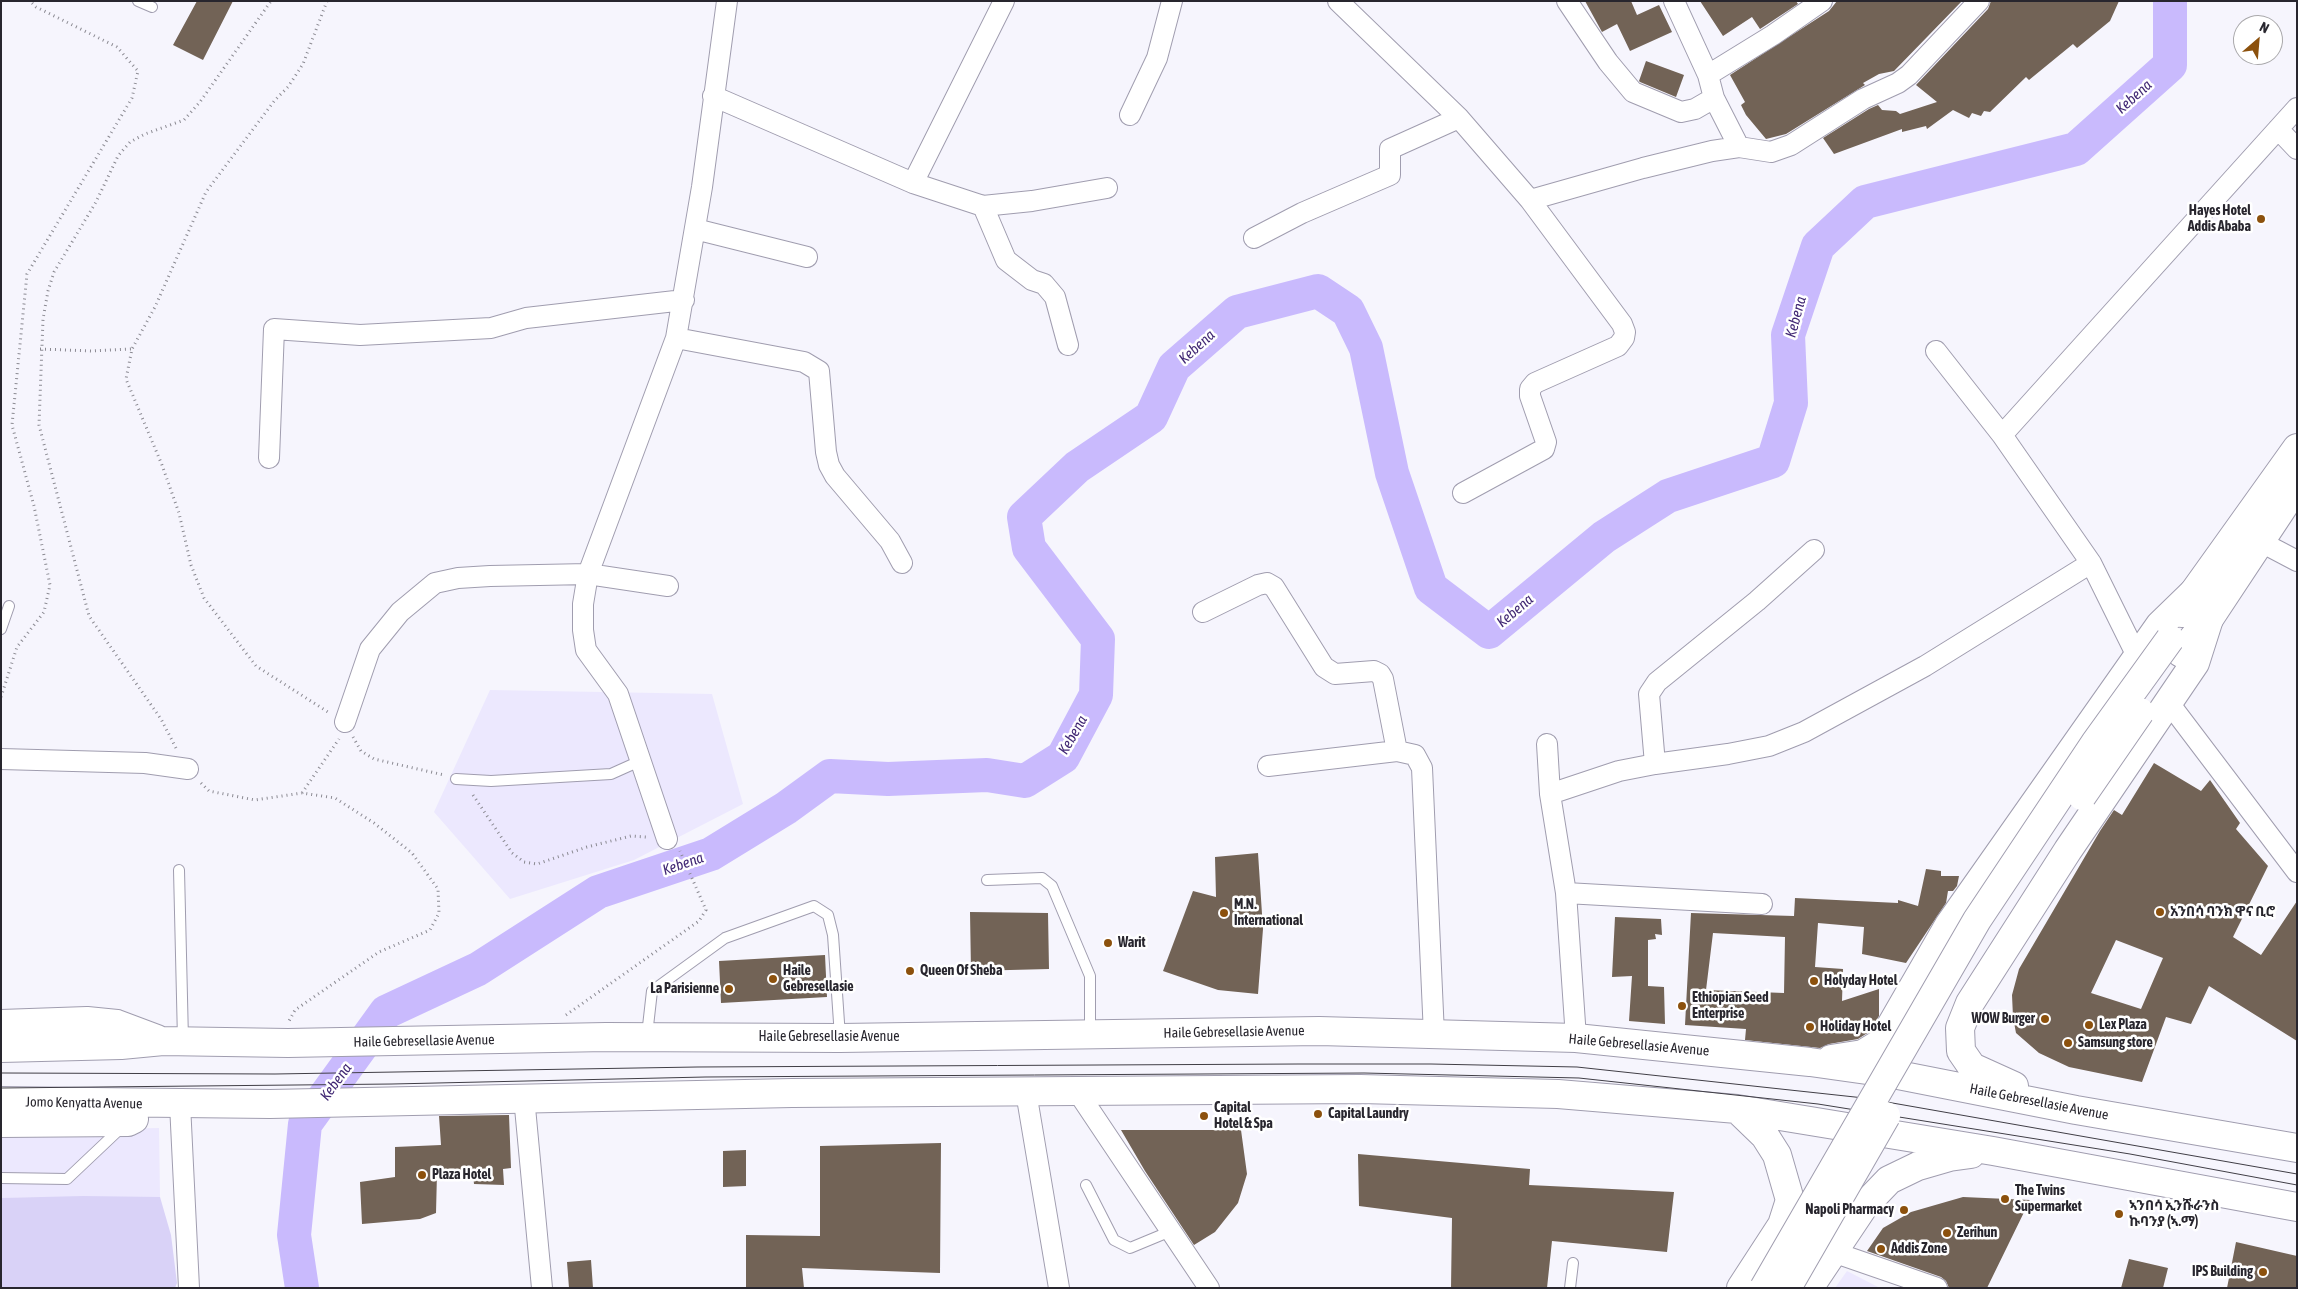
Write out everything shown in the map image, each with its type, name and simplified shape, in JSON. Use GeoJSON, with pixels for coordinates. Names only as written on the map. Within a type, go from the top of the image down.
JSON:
{"type":"FeatureCollection","features":[{"type":"Feature","properties":{"kind":"main road"},"geometry":{"type":"LineString","coordinates":[[1810,1062],[1863,1054],[1881,1043],[1949,925],[2137,656],[2160,625],[2194,592],[2297,448]]}},
{"type":"Feature","properties":{"kind":"main road"},"geometry":{"type":"LineString","coordinates":[[2076,1110],[1996,1079],[1972,1067],[1960,1051],[1960,1028],[1970,1003],[2012,936],[2195,663],[2209,618],[2297,486]]}},
{"type":"Feature","properties":{"kind":"main road"},"geometry":{"type":"LineString","coordinates":[[1787,1288],[1930,1036],[2036,860],[2176,646],[2194,592]]}},
{"type":"Feature","properties":{"kind":"main road"},"geometry":{"type":"LineString","coordinates":[[1764,1288],[1977,920],[2095,743],[2176,646],[2209,618]]}},
{"type":"Feature","properties":{"kind":"main road","name":"Haile Gebresellasie Avenue"},"geometry":{"type":"LineString","coordinates":[[1,1024],[87,1021],[116,1024],[173,1041]]}},
{"type":"Feature","properties":{"kind":"main road","name":"Haile Gebresellasie Avenue"},"geometry":{"type":"LineString","coordinates":[[1,1048],[121,1045],[173,1041],[282,1043],[551,1038],[840,1038],[1090,1033],[1319,1032],[1576,1038],[1810,1062],[1924,1079],[2076,1110],[2297,1148]]}},
{"type":"Feature","properties":{"kind":"main road"},"geometry":{"type":"LineString","coordinates":[[524,1097],[1360,1089],[1558,1094],[1737,1109],[1993,1151],[2297,1207]]}},
{"type":"Feature","properties":{"kind":"main road","name":"Jomo Kenyatta Avenue"},"geometry":{"type":"LineString","coordinates":[[1,1101],[270,1104],[524,1097]]}},
{"type":"Feature","properties":{"kind":"main road"},"geometry":{"type":"LineString","coordinates":[[1,1123],[128,1122],[174,1104]]}},
{"type":"Feature","properties":{"kind":"main road"},"geometry":{"type":"LineString","coordinates":[[1737,1109],[1765,1136],[1777,1155],[1790,1200],[1782,1225],[1741,1288]]}},
{"type":"Feature","properties":{"kind":"main road"},"geometry":{"type":"LineString","coordinates":[[1809,1288],[1864,1206],[1889,1180],[1918,1166],[1949,1157],[1993,1151]]}},
{"type":"Feature","properties":{"kind":"street"},"geometry":{"type":"LineString","coordinates":[[674,845],[640,761],[618,694],[586,650],[582,630],[583,604],[588,574],[676,338],[695,229],[727,1]]}},
{"type":"Feature","properties":{"kind":"street"},"geometry":{"type":"LineString","coordinates":[[913,183],[1004,1]]}},
{"type":"Feature","properties":{"kind":"street"},"geometry":{"type":"LineString","coordinates":[[1130,115],[1157,58],[1172,1]]}},
{"type":"Feature","properties":{"kind":"street"},"geometry":{"type":"LineString","coordinates":[[1338,1],[1459,118],[1530,200],[1622,324],[1624,338],[1618,346],[1535,383],[1530,389],[1530,396],[1546,442],[1544,449],[1463,493]]}},
{"type":"Feature","properties":{"kind":"street"},"geometry":{"type":"LineString","coordinates":[[1567,1],[1608,62],[1633,92],[1681,112],[1695,109],[1714,98]]}},
{"type":"Feature","properties":{"kind":"street"},"geometry":{"type":"LineString","coordinates":[[1674,1],[1708,75],[1714,98],[1739,147]]}},
{"type":"Feature","properties":{"kind":"street"},"geometry":{"type":"LineString","coordinates":[[1708,75],[1773,35],[1822,1]]}},
{"type":"Feature","properties":{"kind":"street"},"geometry":{"type":"LineString","coordinates":[[1530,200],[1643,168],[1739,147],[1771,152],[1791,145],[1864,99],[1898,83],[1909,75],[1979,1]]}},
{"type":"Feature","properties":{"kind":"street"},"geometry":{"type":"LineString","coordinates":[[713,96],[913,183],[983,206],[1032,201],[1106,188]]}},
{"type":"Feature","properties":{"kind":"street"},"geometry":{"type":"LineString","coordinates":[[2002,435],[2297,108]]}},
{"type":"Feature","properties":{"kind":"street"},"geometry":{"type":"LineString","coordinates":[[1254,238],[1302,212],[1390,176],[1390,149],[1459,118]]}},
{"type":"Feature","properties":{"kind":"street"},"geometry":{"type":"LineString","coordinates":[[2278,130],[2297,149]]}},
{"type":"Feature","properties":{"kind":"street"},"geometry":{"type":"LineString","coordinates":[[983,206],[1006,260],[1032,280],[1044,284],[1055,297],[1068,346]]}},
{"type":"Feature","properties":{"kind":"street"},"geometry":{"type":"LineString","coordinates":[[695,229],[807,257]]}},
{"type":"Feature","properties":{"kind":"street"},"geometry":{"type":"LineString","coordinates":[[269,458],[274,329],[360,335],[492,328],[526,318],[602,311],[684,300]]}},
{"type":"Feature","properties":{"kind":"street"},"geometry":{"type":"LineString","coordinates":[[676,338],[804,362],[820,371],[826,452],[829,465],[835,476],[890,541],[902,562]]}},
{"type":"Feature","properties":{"kind":"street"},"geometry":{"type":"LineString","coordinates":[[1936,351],[2002,435],[2091,563],[2137,656]]}},
{"type":"Feature","properties":{"kind":"street"},"geometry":{"type":"LineString","coordinates":[[2259,541],[2297,561]]}},
{"type":"Feature","properties":{"kind":"street"},"geometry":{"type":"LineString","coordinates":[[1655,764],[1649,694],[1657,682],[1757,601],[1814,550]]}},
{"type":"Feature","properties":{"kind":"street"},"geometry":{"type":"LineString","coordinates":[[1550,794],[1619,772],[1655,764],[1761,747],[1804,732],[1925,666],[2091,563]]}},
{"type":"Feature","properties":{"kind":"street"},"geometry":{"type":"LineString","coordinates":[[342,730],[370,649],[400,612],[435,583],[458,578],[490,576],[588,574],[668,586]]}},
{"type":"Feature","properties":{"kind":"street"},"geometry":{"type":"LineString","coordinates":[[1203,612],[1258,585],[1268,583],[1274,587],[1324,667],[1335,674],[1374,672],[1380,674],[1384,679],[1397,752]]}},
{"type":"Feature","properties":{"kind":"street"},"geometry":{"type":"LineString","coordinates":[[2169,703],[2296,869]]}},
{"type":"Feature","properties":{"kind":"street"},"geometry":{"type":"LineString","coordinates":[[1547,744],[1550,794],[1566,893],[1576,1038]]}},
{"type":"Feature","properties":{"kind":"street"},"geometry":{"type":"LineString","coordinates":[[1268,766],[1397,752],[1415,755],[1422,768],[1434,1035]]}},
{"type":"Feature","properties":{"kind":"street"},"geometry":{"type":"LineString","coordinates":[[1,759],[145,763],[188,769]]}},
{"type":"Feature","properties":{"kind":"street"},"geometry":{"type":"LineString","coordinates":[[1566,893],[1762,904]]}},
{"type":"Feature","properties":{"kind":"street"},"geometry":{"type":"LineString","coordinates":[[1077,1091],[1209,1288]]}},
{"type":"Feature","properties":{"kind":"street"},"geometry":{"type":"LineString","coordinates":[[1026,1092],[1058,1288]]}},
{"type":"Feature","properties":{"kind":"street"},"geometry":{"type":"LineString","coordinates":[[524,1097],[542,1288]]}},
{"type":"Feature","properties":{"kind":"street"},"geometry":{"type":"LineString","coordinates":[[174,1104],[189,1288]]}},
{"type":"Feature","properties":{"kind":"street"},"geometry":{"type":"LineString","coordinates":[[1833,1252],[1937,1288]]}},
{"type":"Feature","properties":{"kind":"lane"},"geometry":{"type":"LineString","coordinates":[[138,1],[152,7]]}},
{"type":"Feature","properties":{"kind":"lane"},"geometry":{"type":"LineString","coordinates":[[1,629],[9,606]]}},
{"type":"Feature","properties":{"kind":"lane"},"geometry":{"type":"LineString","coordinates":[[456,779],[491,780],[611,774],[640,761]]}},
{"type":"Feature","properties":{"kind":"lane"},"geometry":{"type":"LineString","coordinates":[[173,1041],[179,870]]}},
{"type":"Feature","properties":{"kind":"lane"},"geometry":{"type":"LineString","coordinates":[[988,880],[1042,878],[1052,886],[1090,976],[1090,1033]]}},
{"type":"Feature","properties":{"kind":"lane"},"geometry":{"type":"LineString","coordinates":[[647,1038],[652,992],[725,938],[814,906],[828,915],[833,935],[840,1038]]}},
{"type":"Feature","properties":{"kind":"lane"},"geometry":{"type":"LineString","coordinates":[[1,1178],[67,1179],[128,1122]]}},
{"type":"Feature","properties":{"kind":"lane"},"geometry":{"type":"LineString","coordinates":[[1086,1186],[1114,1240],[1130,1248],[1171,1231]]}},
{"type":"Feature","properties":{"kind":"lane"},"geometry":{"type":"LineString","coordinates":[[1570,1288],[1574,1263]]}},
{"type":"Feature","properties":{"kind":"path"},"geometry":{"type":"LineString","coordinates":[[1,697],[17,647],[44,612],[50,585],[34,506],[12,425],[27,274],[132,98],[138,71],[117,47],[36,7],[30,1]]}},
{"type":"Feature","properties":{"kind":"path"},"geometry":{"type":"LineString","coordinates":[[271,1],[200,102],[184,120],[145,134],[130,142],[118,156],[96,202],[54,272],[48,291],[40,349],[39,426],[90,616],[161,719],[188,769],[209,791],[255,800],[302,793],[335,798],[374,823],[412,853],[438,889],[439,913],[430,930],[379,952],[294,1010],[282,1043]]}},
{"type":"Feature","properties":{"kind":"path"},"geometry":{"type":"LineString","coordinates":[[327,1],[302,64],[288,87],[275,100],[206,192],[155,307],[132,349],[126,379],[162,465],[179,513],[191,565],[204,598],[256,666],[342,730],[361,751],[374,760],[456,779],[471,792],[512,853],[524,862],[537,864],[587,847],[631,836],[674,845],[697,888],[706,910],[699,921],[568,1012],[551,1038]]}},
{"type":"Feature","properties":{"kind":"path"},"geometry":{"type":"LineString","coordinates":[[40,349],[92,351],[132,349]]}},
{"type":"Feature","properties":{"kind":"path"},"geometry":{"type":"LineString","coordinates":[[302,793],[320,769],[342,730]]}},
{"type":"Feature","properties":{"kind":"shaded area"},"geometry":{"type":"Polygon","coordinates":[[[490,690],[712,694],[743,804],[634,860],[510,899],[434,812],[490,690]]]}},
{"type":"Feature","properties":{"kind":"shaded area"},"geometry":{"type":"Polygon","coordinates":[[[159,1128],[160,1197],[1,1198],[1,1131],[159,1128]]]}},
{"type":"Feature","properties":{"kind":"shaded area"},"geometry":{"type":"Polygon","coordinates":[[[160,1197],[171,1235],[177,1283],[175,1288],[1,1288],[1,1198],[160,1197]]]}},
{"type":"Feature","properties":{"kind":"shaded area"},"geometry":{"type":"Polygon","coordinates":[[[1847,1271],[1880,1288],[1835,1288],[1847,1271]]]}},
{"type":"Feature","properties":{"kind":"building"},"geometry":{"type":"Polygon","coordinates":[[[197,1],[233,1],[203,60],[173,45],[197,1]]]}},
{"type":"Feature","properties":{"kind":"building"},"geometry":{"type":"Polygon","coordinates":[[[1585,1],[1631,1],[1637,15],[1659,5],[1672,32],[1630,51],[1617,24],[1602,32],[1585,1]]]}},
{"type":"Feature","properties":{"kind":"building"},"geometry":{"type":"Polygon","coordinates":[[[1700,1],[1796,1],[1798,4],[1760,29],[1752,17],[1723,36],[1700,1]]]}},
{"type":"Feature","properties":{"kind":"building"},"geometry":{"type":"Polygon","coordinates":[[[1837,1],[1962,1],[1894,71],[1879,74],[1863,83],[1865,85],[1786,134],[1766,139],[1746,115],[1741,105],[1745,102],[1730,75],[1829,11],[1837,1]]]}},
{"type":"Feature","properties":{"kind":"building"},"geometry":{"type":"Polygon","coordinates":[[[1991,1],[2119,1],[2110,21],[2077,48],[2073,44],[2029,80],[2026,77],[1990,112],[1984,111],[1981,116],[1972,113],[1969,118],[1953,110],[1927,129],[1926,126],[1902,132],[1902,129],[1834,154],[1823,138],[1869,109],[1878,105],[1882,110],[1896,111],[1900,114],[1937,102],[1916,85],[1988,9],[1991,1]]]}},
{"type":"Feature","properties":{"kind":"building"},"geometry":{"type":"Polygon","coordinates":[[[1646,61],[1684,75],[1676,97],[1639,81],[1646,61]]]}},
{"type":"Feature","properties":{"kind":"building"},"geometry":{"type":"Polygon","coordinates":[[[2154,763],[2201,791],[2210,780],[2240,823],[2236,829],[2268,866],[2233,937],[2261,955],[2297,901],[2297,1041],[2209,986],[2191,1024],[2166,1017],[2142,1082],[2069,1067],[2039,1053],[2016,1033],[2012,995],[2019,969],[2114,810],[2122,815],[2154,763]],[[2116,940],[2091,993],[2141,1009],[2163,958],[2116,940]]]}},
{"type":"Feature","properties":{"kind":"building","name":"M.N. International"},"geometry":{"type":"Polygon","coordinates":[[[1258,853],[1263,929],[1258,994],[1218,990],[1163,971],[1193,891],[1216,897],[1215,857],[1258,853]]]}},
{"type":"Feature","properties":{"kind":"building"},"geometry":{"type":"Polygon","coordinates":[[[1926,869],[1941,871],[1941,876],[1959,876],[1957,886],[1953,891],[1948,891],[1946,903],[1906,963],[1862,954],[1864,927],[1818,923],[1815,967],[1843,969],[1842,1001],[1879,989],[1879,1016],[1869,1032],[1858,1039],[1829,1044],[1820,1048],[1745,1040],[1746,1029],[1685,1025],[1691,913],[1794,916],[1795,898],[1898,903],[1898,900],[1918,906],[1926,869]],[[1713,933],[1706,990],[1784,993],[1785,937],[1713,933]]]}},
{"type":"Feature","properties":{"kind":"building"},"geometry":{"type":"Polygon","coordinates":[[[970,912],[1048,913],[1049,969],[971,971],[970,912]]]}},
{"type":"Feature","properties":{"kind":"building"},"geometry":{"type":"Polygon","coordinates":[[[1615,917],[1661,919],[1662,935],[1655,934],[1656,939],[1648,940],[1648,986],[1664,987],[1665,1024],[1629,1021],[1632,976],[1612,977],[1615,917]]]}},
{"type":"Feature","properties":{"kind":"building","name":"Haile Gebresellasie"},"geometry":{"type":"Polygon","coordinates":[[[825,955],[827,997],[721,1003],[719,961],[825,955]]]}},
{"type":"Feature","properties":{"kind":"building"},"geometry":{"type":"Polygon","coordinates":[[[509,1115],[511,1168],[503,1169],[504,1185],[474,1184],[473,1174],[437,1173],[436,1213],[420,1219],[362,1224],[360,1182],[395,1177],[395,1147],[441,1145],[439,1116],[509,1115]]]}},
{"type":"Feature","properties":{"kind":"building"},"geometry":{"type":"Polygon","coordinates":[[[1121,1130],[1241,1130],[1247,1174],[1238,1203],[1215,1232],[1194,1245],[1145,1171],[1121,1130]]]}},
{"type":"Feature","properties":{"kind":"building"},"geometry":{"type":"Polygon","coordinates":[[[941,1143],[940,1273],[802,1268],[804,1288],[746,1288],[746,1235],[820,1236],[820,1146],[941,1143]]]}},
{"type":"Feature","properties":{"kind":"building"},"geometry":{"type":"Polygon","coordinates":[[[746,1150],[746,1186],[723,1187],[723,1151],[746,1150]]]}},
{"type":"Feature","properties":{"kind":"building"},"geometry":{"type":"Polygon","coordinates":[[[1358,1154],[1530,1169],[1529,1185],[1674,1192],[1667,1252],[1552,1241],[1547,1288],[1451,1288],[1452,1218],[1359,1206],[1358,1154]]]}},
{"type":"Feature","properties":{"kind":"building","name":"Zerihun"},"geometry":{"type":"Polygon","coordinates":[[[1963,1197],[2030,1200],[1987,1288],[1949,1288],[1946,1281],[1941,1277],[1867,1251],[1883,1228],[1911,1212],[1963,1197]]]}},
{"type":"Feature","properties":{"kind":"building","name":"IPS Building"},"geometry":{"type":"Polygon","coordinates":[[[2236,1242],[2297,1256],[2297,1288],[2227,1288],[2236,1242]]]}},
{"type":"Feature","properties":{"kind":"building"},"geometry":{"type":"Polygon","coordinates":[[[2129,1259],[2168,1268],[2163,1288],[2121,1288],[2129,1259]]]}},
{"type":"Feature","properties":{"kind":"building"},"geometry":{"type":"Polygon","coordinates":[[[591,1260],[593,1288],[569,1288],[567,1262],[591,1260]]]}},
{"type":"Feature","properties":{"kind":"waterway","name":"Kebena"},"geometry":{"type":"LineString","coordinates":[[302,1288],[294,1235],[305,1124],[386,1012],[478,969],[598,892],[711,854],[786,808],[830,776],[888,779],[987,775],[1025,781],[1063,757],[1096,695],[1098,639],[1029,548],[1024,517],[1077,467],[1151,417],[1174,367],[1237,312],[1318,291],[1348,311],[1366,348],[1392,473],[1431,588],[1489,632],[1604,537],[1668,496],[1773,461],[1791,403],[1788,335],[1818,246],[1865,202],[2076,149],[2170,65],[2170,1]]}},
{"type":"Feature","properties":{"kind":"tram line"},"geometry":{"type":"LineString","coordinates":[[1,1073],[275,1074],[697,1067],[1298,1064],[1577,1067],[1864,1098],[2297,1174]]}},
{"type":"Feature","properties":{"kind":"tram line"},"geometry":{"type":"LineString","coordinates":[[1,1088],[392,1084],[705,1077],[1364,1073],[1579,1078],[1818,1104],[2130,1154],[2297,1185]]}},
{"type":"Feature","properties":{"kind":"place","name":"Hayes Hotel Addis Ababa"},"geometry":{"type":"Point","coordinates":[2261,219]}},
{"type":"Feature","properties":{"kind":"place","name":"አንበሳ ባንክ ዋና ቢሮ"},"geometry":{"type":"Point","coordinates":[2160,912]}},
{"type":"Feature","properties":{"kind":"place","name":"M.N. International"},"geometry":{"type":"Point","coordinates":[1224,913]}},
{"type":"Feature","properties":{"kind":"place","name":"Warit"},"geometry":{"type":"Point","coordinates":[1108,943]}},
{"type":"Feature","properties":{"kind":"place","name":"Queen Of Sheba"},"geometry":{"type":"Point","coordinates":[910,971]}},
{"type":"Feature","properties":{"kind":"place","name":"Haile Gebresellasie"},"geometry":{"type":"Point","coordinates":[773,979]}},
{"type":"Feature","properties":{"kind":"place","name":"Holyday Hotel"},"geometry":{"type":"Point","coordinates":[1814,981]}},
{"type":"Feature","properties":{"kind":"place","name":"La Parisienne"},"geometry":{"type":"Point","coordinates":[729,989]}},
{"type":"Feature","properties":{"kind":"place","name":"Ethiopian Seed Enterprise"},"geometry":{"type":"Point","coordinates":[1682,1006]}},
{"type":"Feature","properties":{"kind":"place","name":"WOW Burger"},"geometry":{"type":"Point","coordinates":[2045,1019]}},
{"type":"Feature","properties":{"kind":"place","name":"Lex Plaza"},"geometry":{"type":"Point","coordinates":[2089,1025]}},
{"type":"Feature","properties":{"kind":"place","name":"Holiday Hotel"},"geometry":{"type":"Point","coordinates":[1810,1027]}},
{"type":"Feature","properties":{"kind":"place","name":"Samsung store"},"geometry":{"type":"Point","coordinates":[2068,1043]}},
{"type":"Feature","properties":{"kind":"place","name":"Capital Laundry"},"geometry":{"type":"Point","coordinates":[1318,1114]}},
{"type":"Feature","properties":{"kind":"place","name":"Capital Hotel & Spa"},"geometry":{"type":"Point","coordinates":[1204,1116]}},
{"type":"Feature","properties":{"kind":"place","name":"Plaza Hotel"},"geometry":{"type":"Point","coordinates":[422,1175]}},
{"type":"Feature","properties":{"kind":"place","name":"The Twins Supermarket"},"geometry":{"type":"Point","coordinates":[2005,1199]}},
{"type":"Feature","properties":{"kind":"place","name":"Napoli Pharmacy"},"geometry":{"type":"Point","coordinates":[1904,1210]}},
{"type":"Feature","properties":{"kind":"place","name":"ኣንበሳ ኢንሹራንስ ኩባንያ (ኣ.ማ)"},"geometry":{"type":"Point","coordinates":[2119,1214]}},
{"type":"Feature","properties":{"kind":"place","name":"Zerihun"},"geometry":{"type":"Point","coordinates":[1947,1233]}},
{"type":"Feature","properties":{"kind":"place","name":"Addis Zone"},"geometry":{"type":"Point","coordinates":[1881,1249]}},
{"type":"Feature","properties":{"kind":"place","name":"IPS Building"},"geometry":{"type":"Point","coordinates":[2263,1272]}}]}
